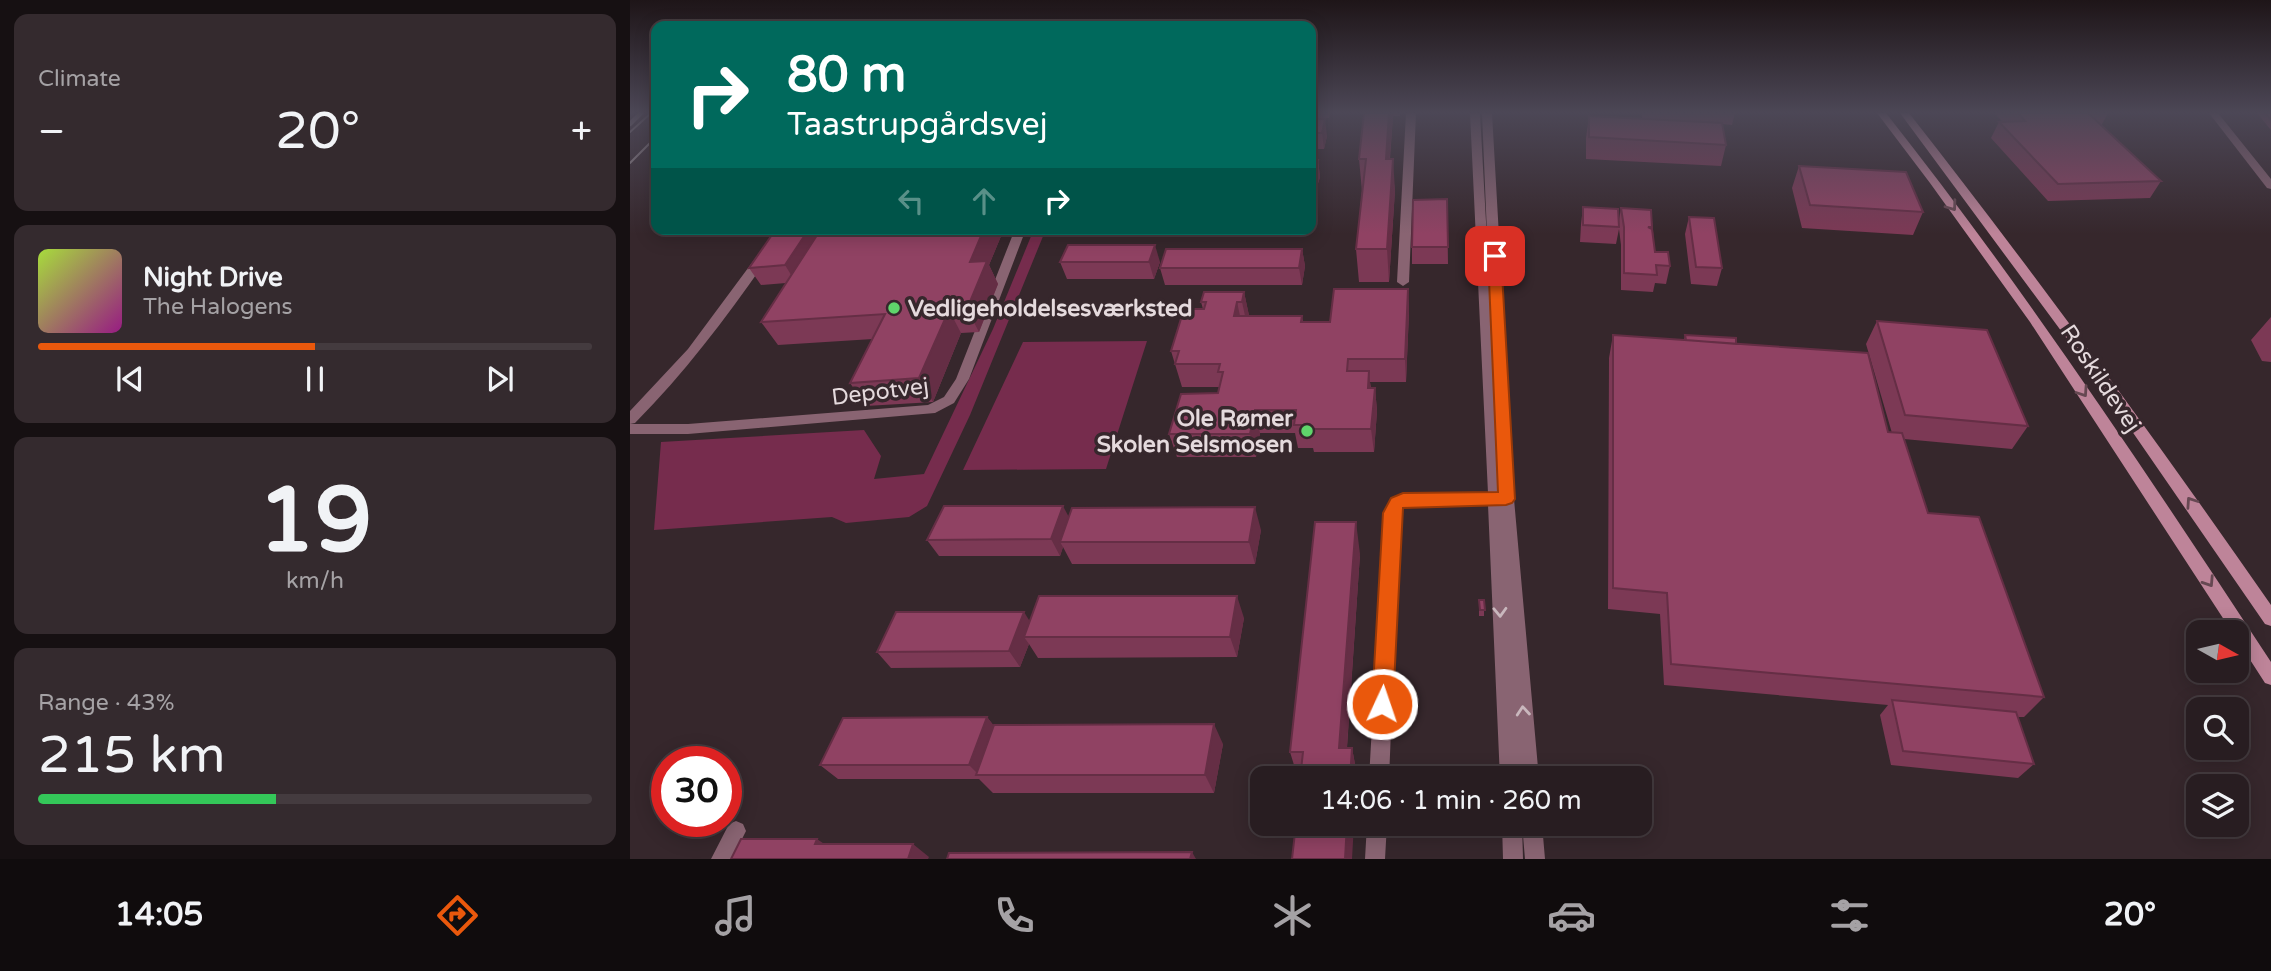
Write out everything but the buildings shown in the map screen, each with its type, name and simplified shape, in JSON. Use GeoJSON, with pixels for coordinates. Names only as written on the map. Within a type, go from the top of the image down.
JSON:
{"type":"FeatureCollection","features":[{"type":"Feature","properties":{"kind":"main road","name":"Roskildevej"},"geometry":{"type":"LineString","coordinates":[[1913,153],[2028,312],[2152,493],[2271,677]]}},
{"type":"Feature","properties":{"kind":"main road","name":"Roskildevej"},"geometry":{"type":"LineString","coordinates":[[1935,153],[2047,300],[2271,619]]}},
{"type":"Feature","properties":{"kind":"street"},"geometry":{"type":"LineString","coordinates":[[1403,282],[1409,153]]}},
{"type":"Feature","properties":{"kind":"street"},"geometry":{"type":"LineString","coordinates":[[1477,153],[1492,454],[1502,499],[1528,766]]}},
{"type":"Feature","properties":{"kind":"street"},"geometry":{"type":"LineString","coordinates":[[1489,153],[1510,766]]}},
{"type":"Feature","properties":{"kind":"street"},"geometry":{"type":"LineString","coordinates":[[2245,153],[2271,186]]}},
{"type":"Feature","properties":{"kind":"street"},"geometry":{"type":"LineString","coordinates":[[630,419],[681,367],[725,312],[779,235]]}},
{"type":"Feature","properties":{"kind":"street","name":"Depotvej"},"geometry":{"type":"LineString","coordinates":[[630,429],[688,429],[930,410],[949,400],[962,379],[1019,235]]}},
{"type":"Feature","properties":{"kind":"street"},"geometry":{"type":"LineString","coordinates":[[1380,766],[1392,513],[1397,503],[1403,500],[1502,499]]}},
{"type":"Feature","properties":{"kind":"street"},"geometry":{"type":"LineString","coordinates":[[1375,859],[1376,836]]}},
{"type":"Feature","properties":{"kind":"street"},"geometry":{"type":"LineString","coordinates":[[1512,836],[1513,859]]}},
{"type":"Feature","properties":{"kind":"street"},"geometry":{"type":"LineString","coordinates":[[1533,836],[1535,859]]}},
{"type":"Feature","properties":{"kind":"street"},"geometry":{"type":"LineString","coordinates":[[721,859],[733,837]]}},
{"type":"Feature","properties":{"kind":"shaded area"},"geometry":{"type":"Polygon","coordinates":[[[1032,235],[1044,235],[970,415],[927,506],[909,517],[846,523],[832,517],[654,530],[661,442],[864,430],[881,456],[874,479],[924,474],[993,329],[1032,235]]]}},
{"type":"Feature","properties":{"kind":"shaded area"},"geometry":{"type":"Polygon","coordinates":[[[1147,341],[1106,469],[963,470],[1023,342],[1147,341]]]}},
{"type":"Feature","properties":{"kind":"tram line"},"geometry":{"type":"LineString","coordinates":[[630,163],[640,153]]}},
{"type":"Feature","properties":{"kind":"place","name":"Vedligeholdelsesværksted"},"geometry":{"type":"Point","coordinates":[894,308]}},
{"type":"Feature","properties":{"kind":"place","name":"Ole Rømer Skolen Selsmosen"},"geometry":{"type":"Point","coordinates":[1307,431]}},
{"type":"Feature","properties":{"kind":"route"},"geometry":{"type":"LineString","coordinates":[[1382,704],[1392,513],[1397,503],[1403,500],[1506,499],[1495,256]]}}]}
